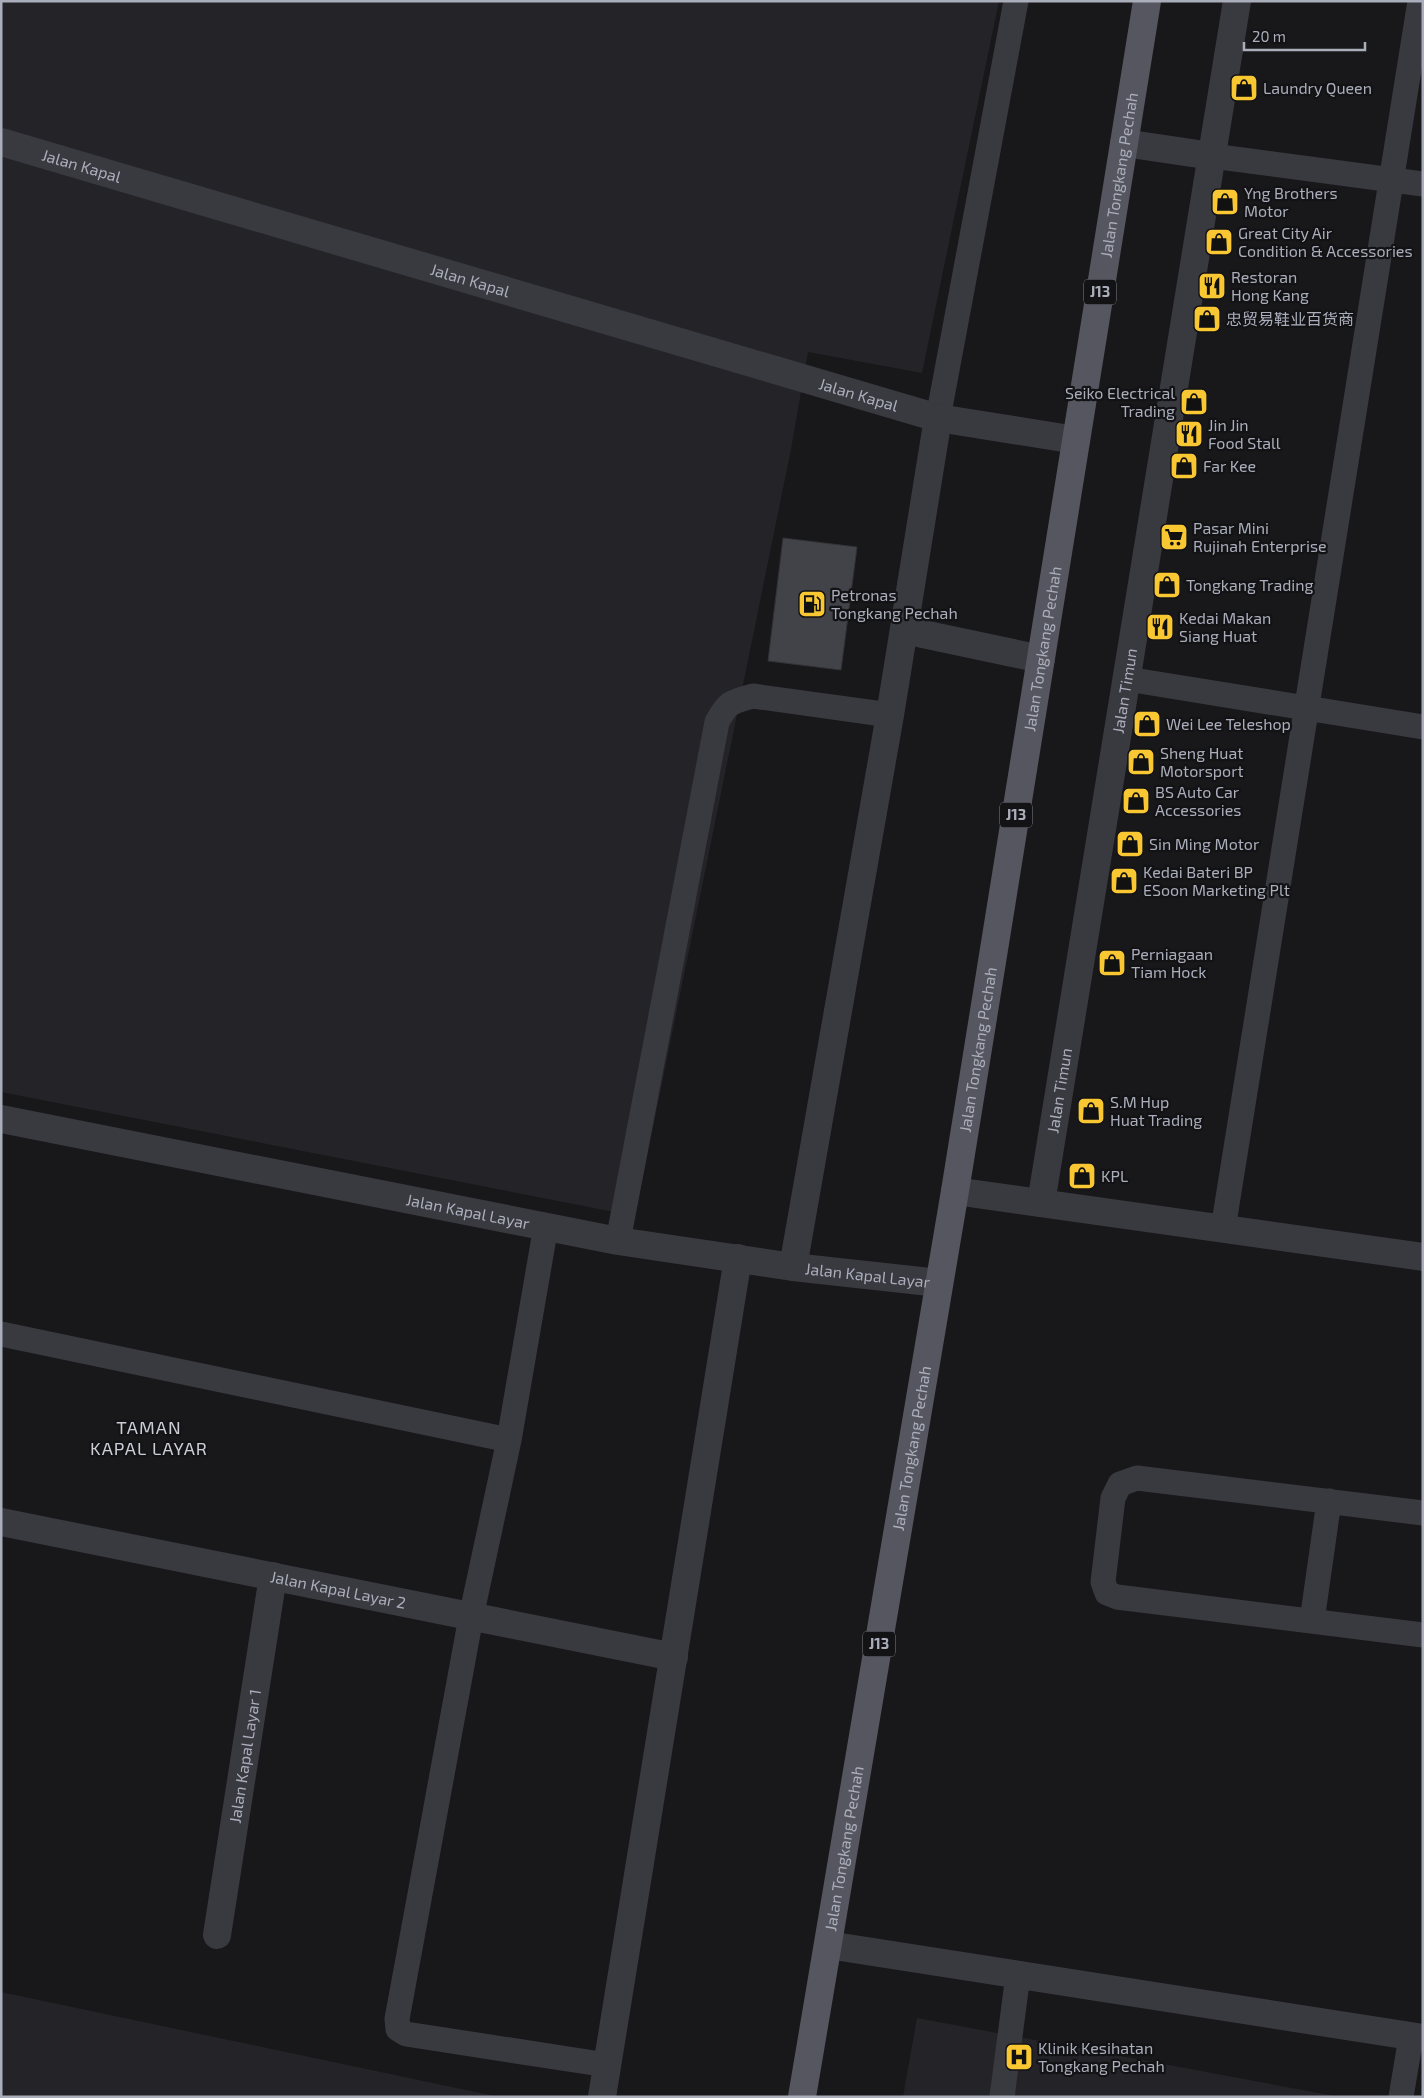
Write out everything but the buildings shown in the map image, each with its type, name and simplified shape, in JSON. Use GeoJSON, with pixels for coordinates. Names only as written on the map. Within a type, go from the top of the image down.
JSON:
{"type":"FeatureCollection","features":[{"type":"Feature","properties":{"kind":"main road","name":"Jalan Tongkang Pechah"},"geometry":{"type":"LineString","coordinates":[[802,2097],[955,1191],[1147,1]]}},
{"type":"Feature","properties":{"kind":"street","name":"Jalan Timun"},"geometry":{"type":"LineString","coordinates":[[1041,1204],[1237,1]]}},
{"type":"Feature","properties":{"kind":"street","name":"Jalan Kapal"},"geometry":{"type":"LineString","coordinates":[[1,142],[938,418],[1076,440]]}},
{"type":"Feature","properties":{"kind":"street"},"geometry":{"type":"LineString","coordinates":[[1124,143],[1212,156]]}},
{"type":"Feature","properties":{"kind":"street"},"geometry":{"type":"LineString","coordinates":[[793,1267],[890,715],[938,418]]}},
{"type":"Feature","properties":{"kind":"street"},"geometry":{"type":"LineString","coordinates":[[904,630],[1041,659]]}},
{"type":"Feature","properties":{"kind":"street","name":"Jalan Kapal Layar"},"geometry":{"type":"LineString","coordinates":[[1,1118],[618,1241],[793,1267],[939,1283]]}},
{"type":"Feature","properties":{"kind":"street"},"geometry":{"type":"LineString","coordinates":[[955,1191],[1423,1257]]}},
{"type":"Feature","properties":{"kind":"street"},"geometry":{"type":"LineString","coordinates":[[602,2097],[738,1258]]}},
{"type":"Feature","properties":{"kind":"street","name":"Jalan Kapal Layar 2"},"geometry":{"type":"LineString","coordinates":[[1,1522],[674,1657]]}},
{"type":"Feature","properties":{"kind":"street","name":"Jalan Kapal Layar 1"},"geometry":{"type":"LineString","coordinates":[[217,1935],[273,1576]]}},
{"type":"Feature","properties":{"kind":"street"},"geometry":{"type":"LineString","coordinates":[[828,1945],[1417,2038]]}},
{"type":"Feature","properties":{"kind":"lane"},"geometry":{"type":"LineString","coordinates":[[938,418],[1016,1]]}},
{"type":"Feature","properties":{"kind":"lane"},"geometry":{"type":"LineString","coordinates":[[1223,1229],[1420,1]]}},
{"type":"Feature","properties":{"kind":"lane"},"geometry":{"type":"LineString","coordinates":[[1212,156],[1423,184]]}},
{"type":"Feature","properties":{"kind":"lane"},"geometry":{"type":"LineString","coordinates":[[1127,679],[1423,727]]}},
{"type":"Feature","properties":{"kind":"lane"},"geometry":{"type":"LineString","coordinates":[[618,1241],[717,722],[725,707],[737,700],[753,696],[890,715]]}},
{"type":"Feature","properties":{"kind":"lane"},"geometry":{"type":"LineString","coordinates":[[546,1226],[509,1440],[471,1617],[397,2018],[398,2029],[406,2034],[608,2065]]}},
{"type":"Feature","properties":{"kind":"lane"},"geometry":{"type":"LineString","coordinates":[[1,1334],[509,1440]]}},
{"type":"Feature","properties":{"kind":"lane"},"geometry":{"type":"LineString","coordinates":[[1423,1513],[1137,1478],[1120,1484],[1114,1498],[1103,1582],[1107,1593],[1117,1598],[1423,1635]]}},
{"type":"Feature","properties":{"kind":"lane"},"geometry":{"type":"LineString","coordinates":[[1312,1621],[1329,1501]]}},
{"type":"Feature","properties":{"kind":"lane"},"geometry":{"type":"LineString","coordinates":[[1002,2097],[1018,1975]]}},
{"type":"Feature","properties":{"kind":"lane"},"geometry":{"type":"LineString","coordinates":[[1401,2097],[1417,2038]]}},
{"type":"Feature","properties":{"kind":"shaded area"},"geometry":{"type":"Polygon","coordinates":[[[1,1],[999,1],[922,373],[808,352],[791,449],[635,1216],[1,1092],[1,1]]]}},
{"type":"Feature","properties":{"kind":"shaded area"},"geometry":{"type":"Polygon","coordinates":[[[1,1992],[499,2097],[1,2097],[1,1992]]]}},
{"type":"Feature","properties":{"kind":"shaded area","name":"Klinik Kesihatan Tongkang Pechah"},"geometry":{"type":"Polygon","coordinates":[[[917,2018],[1340,2097],[903,2097],[917,2018]]]}},
{"type":"Feature","properties":{"kind":"place","name":"Laundry Queen"},"geometry":{"type":"Point","coordinates":[1244,88]}},
{"type":"Feature","properties":{"kind":"place","name":"Yng Brothers Motor"},"geometry":{"type":"Point","coordinates":[1225,202]}},
{"type":"Feature","properties":{"kind":"place","name":"Great City Air Condition & Accessories"},"geometry":{"type":"Point","coordinates":[1219,242]}},
{"type":"Feature","properties":{"kind":"place","name":"Restoran Hong Kang"},"geometry":{"type":"Point","coordinates":[1212,286]}},
{"type":"Feature","properties":{"kind":"place","name":"忠贸易鞋业百货商"},"geometry":{"type":"Point","coordinates":[1207,319]}},
{"type":"Feature","properties":{"kind":"place","name":"Seiko Electrical Trading"},"geometry":{"type":"Point","coordinates":[1194,402]}},
{"type":"Feature","properties":{"kind":"place","name":"Jin Jin Food Stall"},"geometry":{"type":"Point","coordinates":[1189,434]}},
{"type":"Feature","properties":{"kind":"place","name":"Far Kee"},"geometry":{"type":"Point","coordinates":[1184,466]}},
{"type":"Feature","properties":{"kind":"place","name":"Pasar Mini Rujinah Enterprise"},"geometry":{"type":"Point","coordinates":[1174,537]}},
{"type":"Feature","properties":{"kind":"place","name":"Tongkang Trading"},"geometry":{"type":"Point","coordinates":[1167,585]}},
{"type":"Feature","properties":{"kind":"place","name":"Petronas Tongkang Pechah"},"geometry":{"type":"Point","coordinates":[812,604]}},
{"type":"Feature","properties":{"kind":"place","name":"Kedai Makan Siang Huat"},"geometry":{"type":"Point","coordinates":[1160,627]}},
{"type":"Feature","properties":{"kind":"place","name":"Wei Lee Teleshop"},"geometry":{"type":"Point","coordinates":[1147,724]}},
{"type":"Feature","properties":{"kind":"place","name":"Sheng Huat Motorsport"},"geometry":{"type":"Point","coordinates":[1141,762]}},
{"type":"Feature","properties":{"kind":"place","name":"BS Auto Car Accessories"},"geometry":{"type":"Point","coordinates":[1136,801]}},
{"type":"Feature","properties":{"kind":"place","name":"Sin Ming Motor"},"geometry":{"type":"Point","coordinates":[1130,844]}},
{"type":"Feature","properties":{"kind":"place","name":"Kedai Bateri BP ESoon Marketing Plt"},"geometry":{"type":"Point","coordinates":[1124,881]}},
{"type":"Feature","properties":{"kind":"place","name":"Perniagaan Tiam Hock"},"geometry":{"type":"Point","coordinates":[1112,963]}},
{"type":"Feature","properties":{"kind":"place","name":"S.M Hup Huat Trading"},"geometry":{"type":"Point","coordinates":[1091,1111]}},
{"type":"Feature","properties":{"kind":"place","name":"KPL"},"geometry":{"type":"Point","coordinates":[1082,1176]}},
{"type":"Feature","properties":{"kind":"place","name":"Klinik Kesihatan Tongkang Pechah"},"geometry":{"type":"Point","coordinates":[1019,2057]}},
{"type":"Feature","properties":{"kind":"district","name":"TAMAN KAPAL LAYAR"},"geometry":{"type":"Point","coordinates":[149,1438]}}]}
